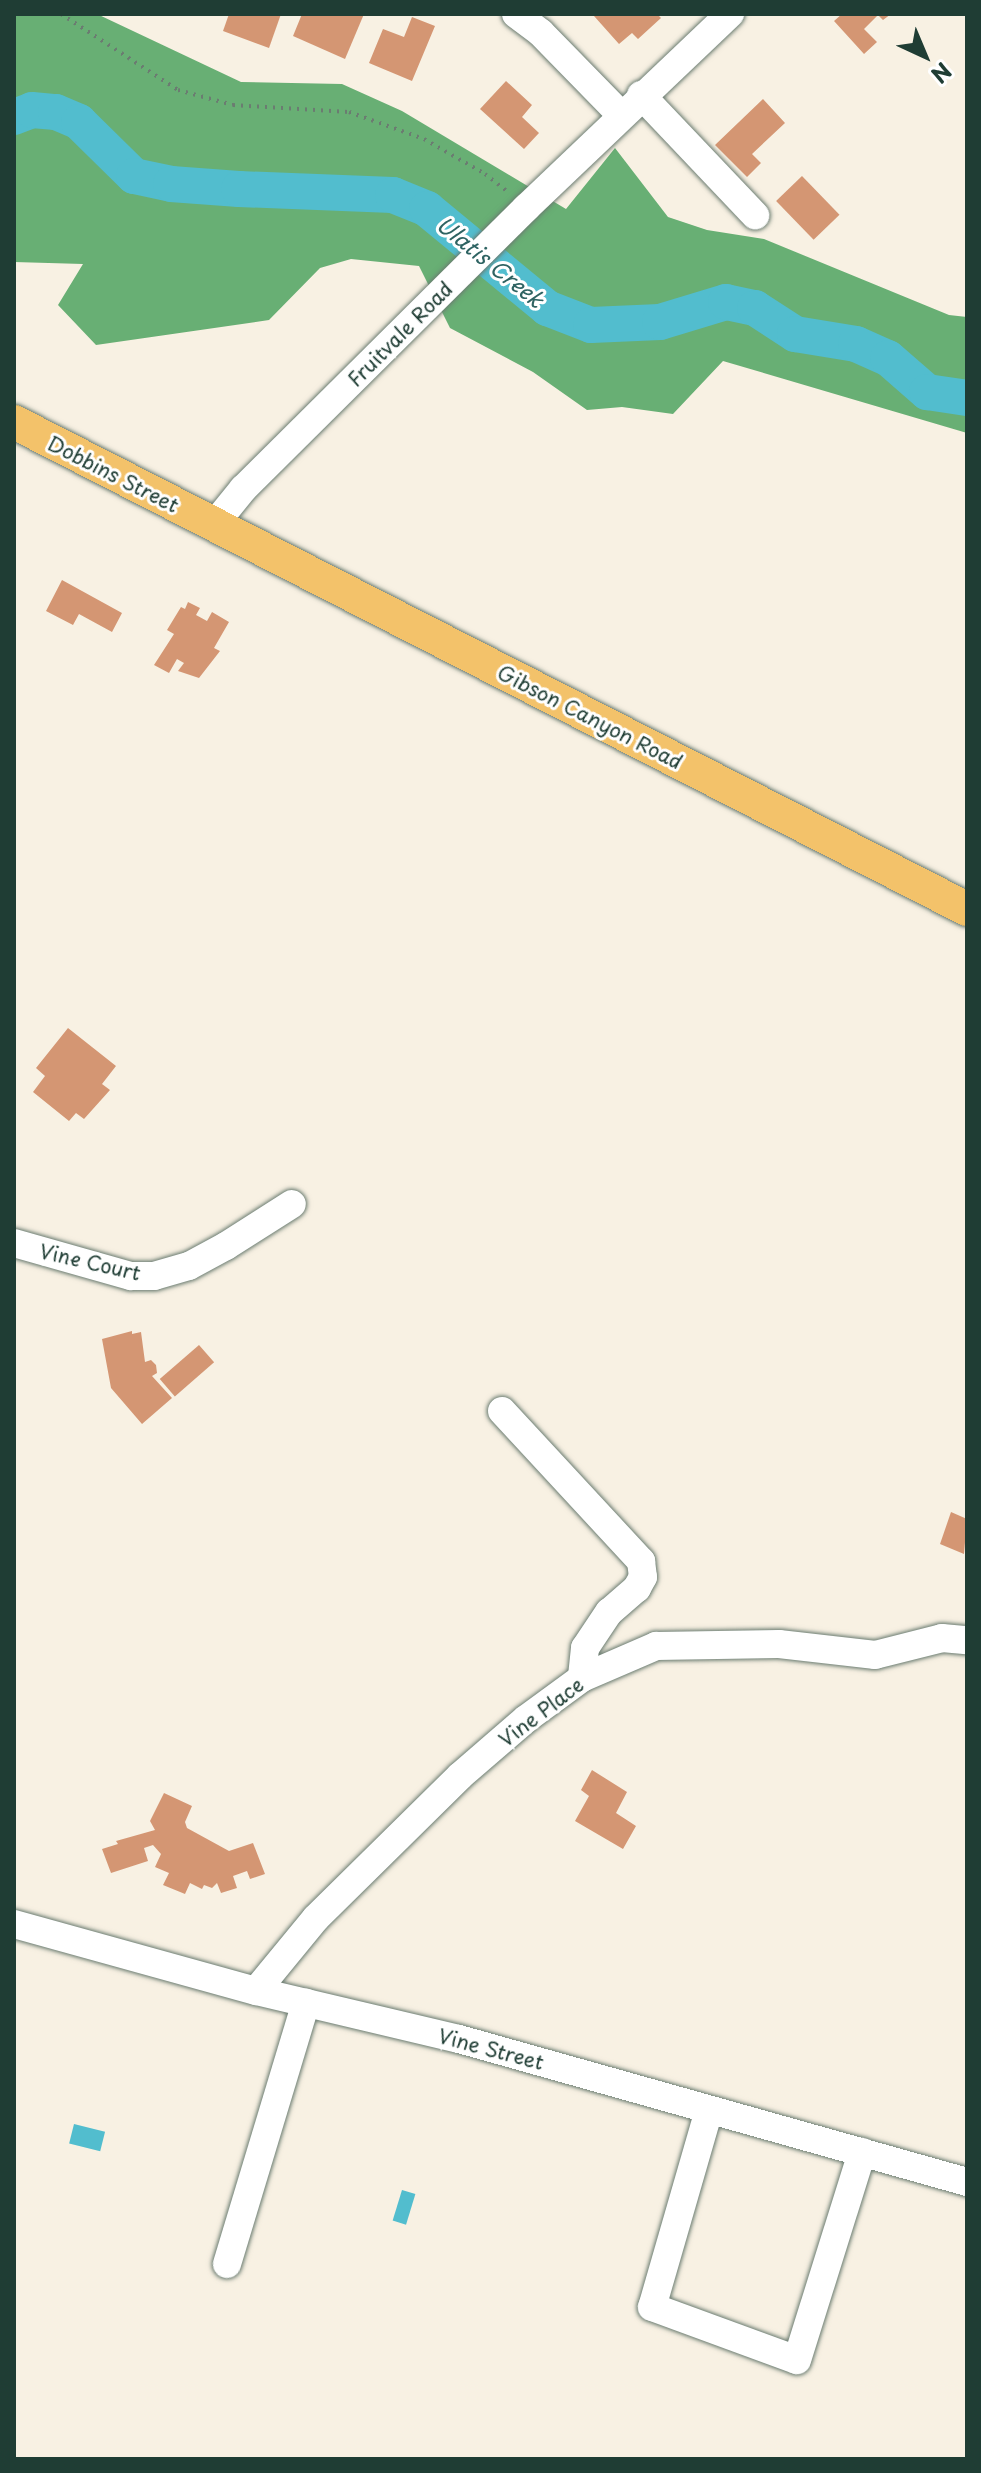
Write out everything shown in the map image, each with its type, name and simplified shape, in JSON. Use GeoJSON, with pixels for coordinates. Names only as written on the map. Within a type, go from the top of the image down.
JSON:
{"type":"FeatureCollection","features":[{"type":"Feature","properties":{"kind":"main road","name":"Dobbins Street"},"geometry":{"type":"LineString","coordinates":[[14,422],[213,526]]}},
{"type":"Feature","properties":{"kind":"main road","name":"Gibson Canyon Road"},"geometry":{"type":"LineString","coordinates":[[213,526],[967,909]]}},
{"type":"Feature","properties":{"kind":"street"},"geometry":{"type":"LineString","coordinates":[[516,14],[541,33],[621,115]]}},
{"type":"Feature","properties":{"kind":"street","name":"Fruitvale Road"},"geometry":{"type":"LineString","coordinates":[[213,526],[243,489],[518,216],[641,95],[730,14]]}},
{"type":"Feature","properties":{"kind":"street"},"geometry":{"type":"LineString","coordinates":[[641,95],[755,215]]}},
{"type":"Feature","properties":{"kind":"street","name":"Vine Court"},"geometry":{"type":"LineString","coordinates":[[14,1243],[131,1276],[154,1276],[189,1266],[214,1253],[292,1204]]}},
{"type":"Feature","properties":{"kind":"street"},"geometry":{"type":"LineString","coordinates":[[502,1411],[641,1561],[643,1577],[637,1588],[609,1612],[585,1648],[582,1678]]}},
{"type":"Feature","properties":{"kind":"street","name":"Vine Place"},"geometry":{"type":"LineString","coordinates":[[256,1991],[316,1918],[460,1776],[526,1719],[582,1678],[656,1646],[779,1644],[875,1655],[942,1638],[967,1640]]}},
{"type":"Feature","properties":{"kind":"street","name":"Vine Street"},"geometry":{"type":"LineString","coordinates":[[14,1924],[256,1991],[459,2039],[862,2152],[964,2174]]}},
{"type":"Feature","properties":{"kind":"street"},"geometry":{"type":"LineString","coordinates":[[227,2264],[306,2003]]}},
{"type":"Feature","properties":{"kind":"street"},"geometry":{"type":"LineString","coordinates":[[709,2110],[652,2307],[797,2360],[862,2152]]}},
{"type":"Feature","properties":{"kind":"path"},"geometry":{"type":"LineString","coordinates":[[61,14],[178,90],[233,105],[349,112],[424,139],[485,174],[518,216]]}},
{"type":"Feature","properties":{"kind":"green space"},"geometry":{"type":"Polygon","coordinates":[[[14,14],[97,14],[241,82],[342,84],[402,111],[566,209],[615,148],[668,217],[707,230],[764,239],[949,315],[967,317],[967,433],[723,361],[673,414],[622,407],[587,410],[533,372],[450,328],[419,266],[351,259],[320,268],[269,320],[96,345],[58,305],[83,264],[14,262],[14,14]]]}},
{"type":"Feature","properties":{"kind":"water"},"geometry":{"type":"Polygon","coordinates":[[[74,2124],[105,2132],[100,2151],[69,2143],[74,2124]]]}},
{"type":"Feature","properties":{"kind":"water"},"geometry":{"type":"Polygon","coordinates":[[[402,2190],[415,2194],[406,2225],[393,2221],[402,2190]]]}},
{"type":"Feature","properties":{"kind":"building"},"geometry":{"type":"Polygon","coordinates":[[[229,14],[281,14],[269,48],[223,31],[229,14]]]}},
{"type":"Feature","properties":{"kind":"building"},"geometry":{"type":"Polygon","coordinates":[[[302,14],[364,14],[345,59],[293,36],[302,14]]]}},
{"type":"Feature","properties":{"kind":"building"},"geometry":{"type":"Polygon","coordinates":[[[657,14],[661,18],[638,39],[632,33],[619,44],[594,16],[657,14]]]}},
{"type":"Feature","properties":{"kind":"building"},"geometry":{"type":"Polygon","coordinates":[[[842,14],[891,14],[883,20],[878,15],[864,29],[877,42],[864,54],[834,21],[842,14]]]}},
{"type":"Feature","properties":{"kind":"building"},"geometry":{"type":"Polygon","coordinates":[[[412,17],[435,26],[412,81],[369,63],[383,29],[404,37],[412,17]]]}},
{"type":"Feature","properties":{"kind":"building"},"geometry":{"type":"Polygon","coordinates":[[[506,81],[532,105],[522,117],[539,133],[524,149],[480,109],[506,81]]]}},
{"type":"Feature","properties":{"kind":"building"},"geometry":{"type":"Polygon","coordinates":[[[763,99],[785,123],[752,154],[761,163],[747,177],[715,145],[763,99]]]}},
{"type":"Feature","properties":{"kind":"building"},"geometry":{"type":"Polygon","coordinates":[[[802,176],[840,215],[814,240],[776,201],[802,176]]]}},
{"type":"Feature","properties":{"kind":"building"},"geometry":{"type":"Polygon","coordinates":[[[62,580],[122,613],[112,632],[79,614],[73,625],[46,611],[62,580]]]}},
{"type":"Feature","properties":{"kind":"building"},"geometry":{"type":"Polygon","coordinates":[[[188,602],[200,608],[196,615],[207,621],[212,612],[229,622],[214,648],[220,651],[199,678],[178,671],[184,663],[177,659],[169,673],[154,665],[174,634],[167,630],[181,607],[185,609],[188,602]]]}},
{"type":"Feature","properties":{"kind":"building"},"geometry":{"type":"Polygon","coordinates":[[[68,1028],[116,1066],[102,1084],[110,1090],[84,1119],[76,1113],[69,1121],[33,1092],[45,1076],[36,1068],[68,1028]]]}},
{"type":"Feature","properties":{"kind":"building"},"geometry":{"type":"Polygon","coordinates":[[[132,1331],[132,1334],[141,1332],[145,1362],[151,1360],[156,1365],[157,1373],[152,1376],[172,1398],[142,1424],[111,1388],[102,1339],[132,1331]]]}},
{"type":"Feature","properties":{"kind":"building"},"geometry":{"type":"Polygon","coordinates":[[[199,1345],[214,1362],[175,1396],[160,1379],[199,1345]]]}},
{"type":"Feature","properties":{"kind":"building"},"geometry":{"type":"Polygon","coordinates":[[[951,1512],[967,1519],[964,1554],[940,1544],[951,1512]]]}},
{"type":"Feature","properties":{"kind":"building"},"geometry":{"type":"Polygon","coordinates":[[[592,1770],[627,1792],[616,1813],[636,1826],[623,1849],[575,1821],[589,1796],[581,1790],[592,1770]]]}},
{"type":"Feature","properties":{"kind":"building"},"geometry":{"type":"Polygon","coordinates":[[[164,1793],[192,1806],[185,1822],[187,1828],[229,1851],[253,1843],[265,1874],[250,1879],[247,1871],[233,1876],[237,1888],[221,1893],[217,1883],[212,1888],[204,1885],[202,1889],[190,1883],[185,1894],[163,1885],[169,1873],[155,1867],[161,1854],[153,1845],[144,1848],[148,1861],[111,1873],[102,1849],[118,1844],[116,1841],[155,1830],[150,1821],[164,1793]]]}},
{"type":"Feature","properties":{"kind":"waterway","name":"Ulatis Creek"},"geometry":{"type":"LineString","coordinates":[[14,117],[32,110],[56,112],[79,122],[134,176],[171,184],[393,195],[427,209],[547,308],[591,325],[660,322],[726,302],[755,308],[795,334],[856,344],[888,358],[927,392],[967,398]]}}]}
